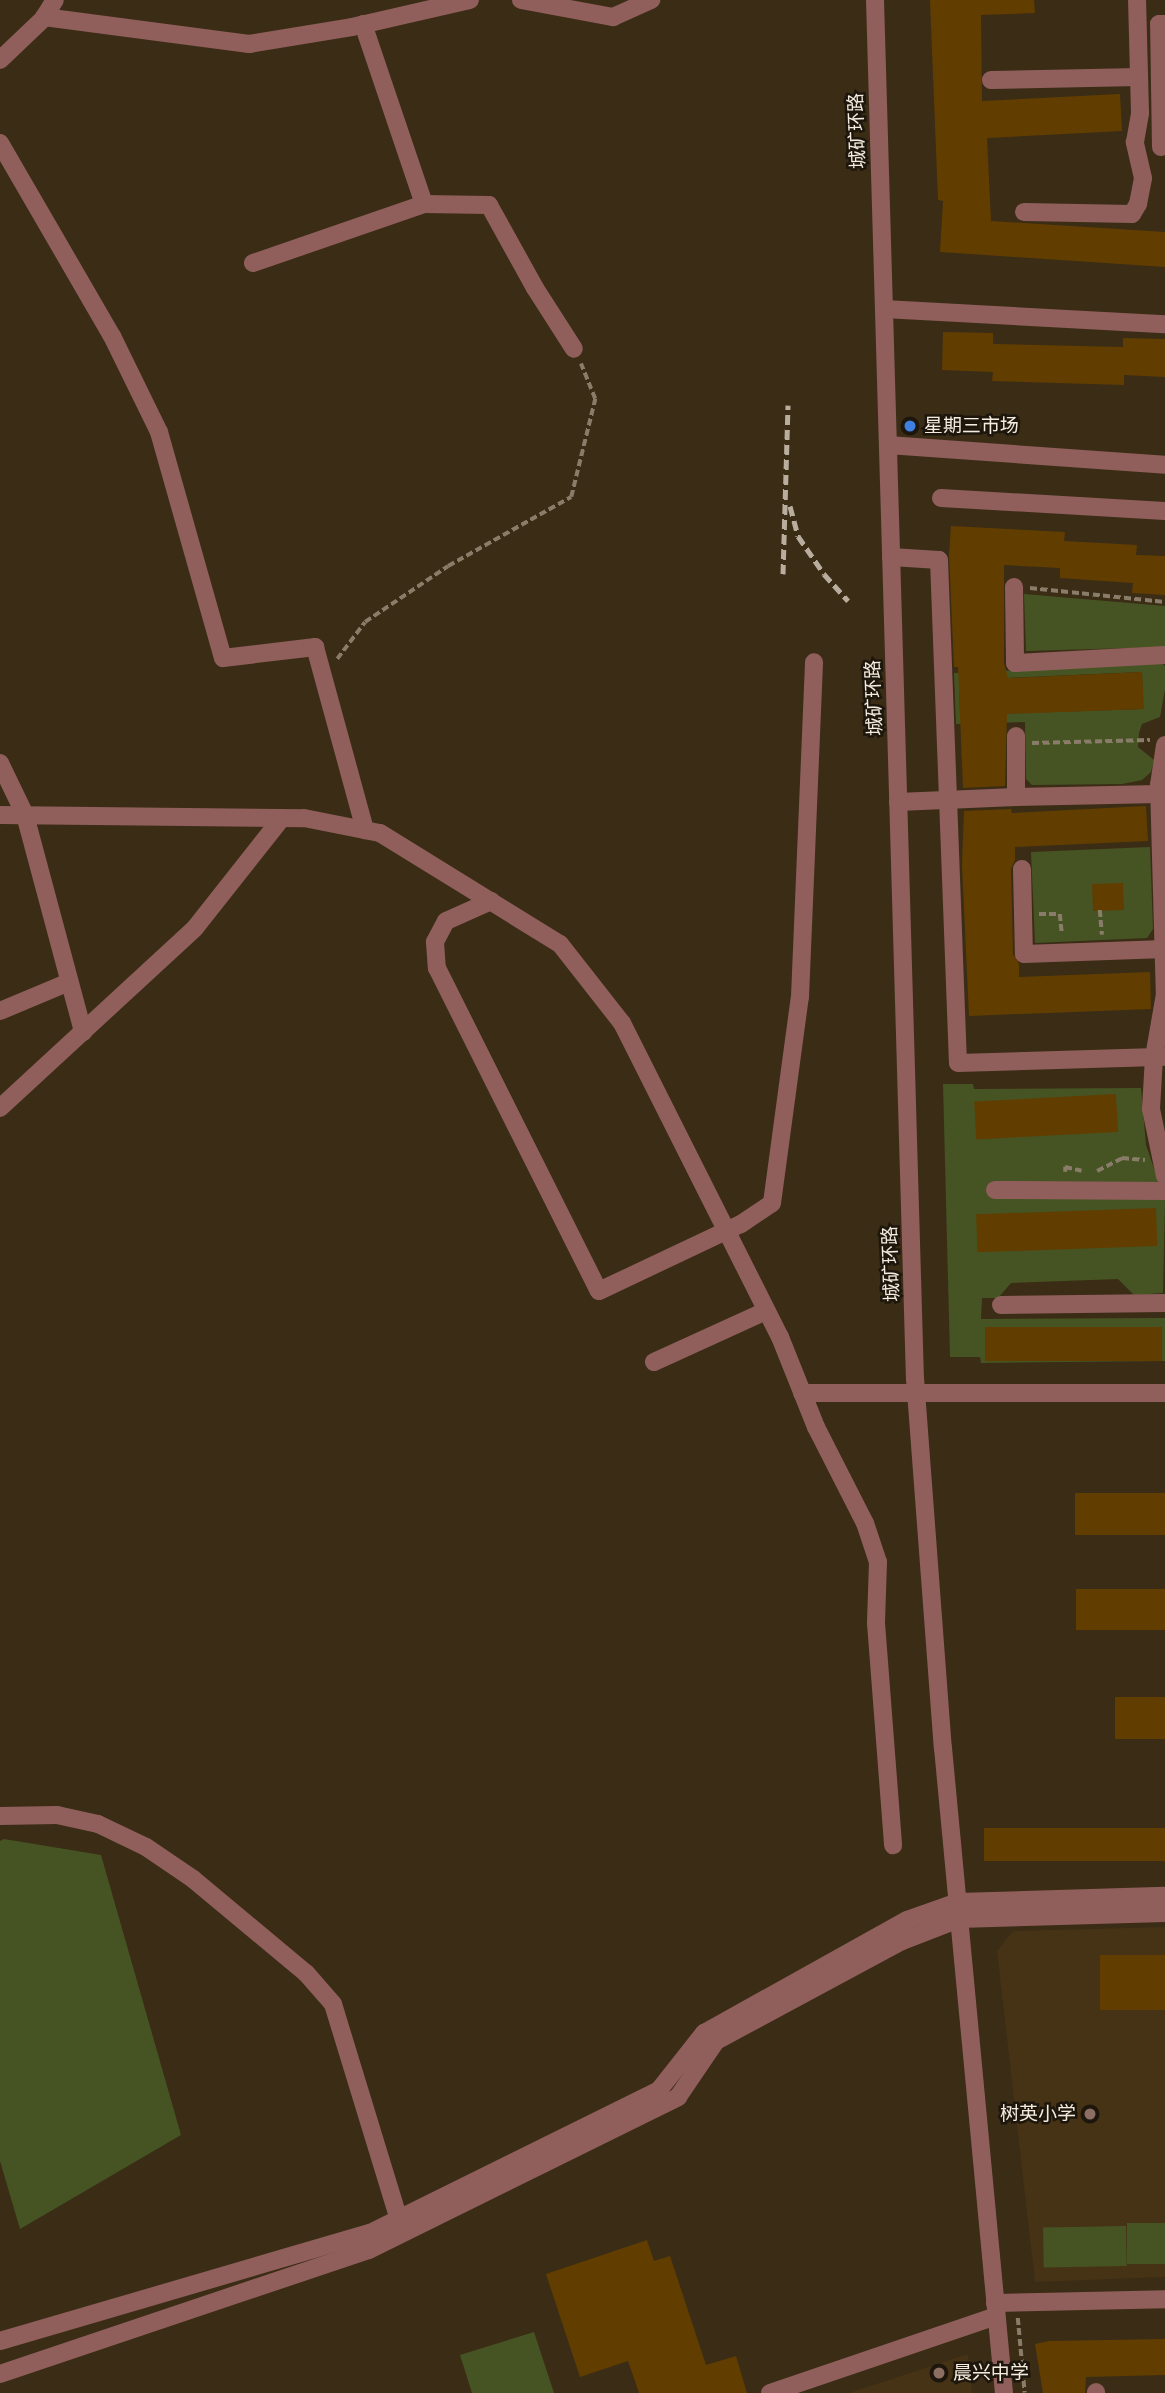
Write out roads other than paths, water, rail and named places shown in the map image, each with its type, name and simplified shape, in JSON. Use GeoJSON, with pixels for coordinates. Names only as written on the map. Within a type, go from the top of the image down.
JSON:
{"type":"FeatureCollection","features":[{"type":"Feature","properties":{"kind":"street"},"geometry":{"type":"LineString","coordinates":[[0,60],[44,17],[55,0]]}},
{"type":"Feature","properties":{"kind":"street"},"geometry":{"type":"LineString","coordinates":[[44,17],[249,44],[363,24],[470,0]]}},
{"type":"Feature","properties":{"kind":"street"},"geometry":{"type":"LineString","coordinates":[[521,0],[613,17],[651,0]]}},
{"type":"Feature","properties":{"kind":"street","name":"城矿环路"},"geometry":{"type":"LineString","coordinates":[[875,0],[915,1378],[959,1911],[1003,2393]]}},
{"type":"Feature","properties":{"kind":"street"},"geometry":{"type":"LineString","coordinates":[[1024,212],[1132,214],[1138,204],[1143,178],[1135,142],[1138,128],[1139,77],[1137,0]]}},
{"type":"Feature","properties":{"kind":"street"},"geometry":{"type":"LineString","coordinates":[[363,24],[424,204]]}},
{"type":"Feature","properties":{"kind":"street"},"geometry":{"type":"LineString","coordinates":[[1163,147],[1159,24],[1165,24]]}},
{"type":"Feature","properties":{"kind":"street"},"geometry":{"type":"LineString","coordinates":[[991,80],[1139,77]]}},
{"type":"Feature","properties":{"kind":"street"},"geometry":{"type":"LineString","coordinates":[[1138,128],[1163,147]]}},
{"type":"Feature","properties":{"kind":"street"},"geometry":{"type":"LineString","coordinates":[[0,143],[112,336],[159,432],[223,658],[315,647],[365,830]]}},
{"type":"Feature","properties":{"kind":"street"},"geometry":{"type":"LineString","coordinates":[[253,263],[424,204],[488,205],[535,288],[574,349]]}},
{"type":"Feature","properties":{"kind":"street"},"geometry":{"type":"LineString","coordinates":[[884,309],[1165,324]]}},
{"type":"Feature","properties":{"kind":"street"},"geometry":{"type":"LineString","coordinates":[[888,445],[1165,465]]}},
{"type":"Feature","properties":{"kind":"street"},"geometry":{"type":"LineString","coordinates":[[941,498],[1165,511]]}},
{"type":"Feature","properties":{"kind":"street"},"geometry":{"type":"LineString","coordinates":[[891,556],[939,560],[958,1063],[1159,1057]]}},
{"type":"Feature","properties":{"kind":"street"},"geometry":{"type":"LineString","coordinates":[[1014,587],[1015,663],[1165,655]]}},
{"type":"Feature","properties":{"kind":"street"},"geometry":{"type":"LineString","coordinates":[[491,901],[446,920],[435,942],[438,968],[599,1291],[726,1230],[772,1203],[800,997],[814,662]]}},
{"type":"Feature","properties":{"kind":"street"},"geometry":{"type":"LineString","coordinates":[[1016,740],[1016,797]]}},
{"type":"Feature","properties":{"kind":"street"},"geometry":{"type":"LineString","coordinates":[[1158,743],[1165,994],[1151,1109],[1163,1171]]}},
{"type":"Feature","properties":{"kind":"street"},"geometry":{"type":"LineString","coordinates":[[0,763],[25,815],[83,1032]]}},
{"type":"Feature","properties":{"kind":"street"},"geometry":{"type":"LineString","coordinates":[[898,803],[1159,794]]}},
{"type":"Feature","properties":{"kind":"street"},"geometry":{"type":"LineString","coordinates":[[0,815],[304,818],[365,830],[380,834],[560,944],[622,1023],[766,1311],[816,1427],[865,1523],[878,1562],[876,1623],[893,1845]]}},
{"type":"Feature","properties":{"kind":"street"},"geometry":{"type":"LineString","coordinates":[[0,1108],[195,928],[282,818]]}},
{"type":"Feature","properties":{"kind":"street"},"geometry":{"type":"LineString","coordinates":[[1022,869],[1024,954],[1164,949]]}},
{"type":"Feature","properties":{"kind":"street"},"geometry":{"type":"LineString","coordinates":[[0,1011],[69,982]]}},
{"type":"Feature","properties":{"kind":"street"},"geometry":{"type":"LineString","coordinates":[[995,1190],[1165,1191]]}},
{"type":"Feature","properties":{"kind":"street"},"geometry":{"type":"LineString","coordinates":[[1000,1305],[1165,1303]]}},
{"type":"Feature","properties":{"kind":"street"},"geometry":{"type":"LineString","coordinates":[[654,1362],[766,1311]]}},
{"type":"Feature","properties":{"kind":"street"},"geometry":{"type":"LineString","coordinates":[[802,1393],[1165,1393]]}},
{"type":"Feature","properties":{"kind":"street"},"geometry":{"type":"LineString","coordinates":[[0,1816],[57,1815],[98,1825],[146,1847],[193,1879],[306,1973],[334,2004],[400,2226]]}},
{"type":"Feature","properties":{"kind":"street"},"geometry":{"type":"LineString","coordinates":[[0,2374],[369,2250],[400,2226],[659,2090],[704,2033],[907,1920],[959,1911],[1165,1896]]}},
{"type":"Feature","properties":{"kind":"street"},"geometry":{"type":"LineString","coordinates":[[959,1911],[1165,1913]]}},
{"type":"Feature","properties":{"kind":"street"},"geometry":{"type":"LineString","coordinates":[[0,2342],[400,2226]]}},
{"type":"Feature","properties":{"kind":"street"},"geometry":{"type":"LineString","coordinates":[[770,2393],[1016,2302],[1165,2299]]}},
{"type":"Feature","properties":{"kind":"railway"},"geometry":{"type":"LineString","coordinates":[[783,574],[788,405]]}},
{"type":"Feature","properties":{"kind":"railway"},"geometry":{"type":"LineString","coordinates":[[790,506],[798,536],[824,574],[848,601]]}},
{"type":"Feature","properties":{"kind":"place","name":"星期三市场"},"geometry":{"type":"Point","coordinates":[910,426]}},
{"type":"Feature","properties":{"kind":"place","name":"树英小学"},"geometry":{"type":"Point","coordinates":[1090,2114]}},
{"type":"Feature","properties":{"kind":"place","name":"晨兴中学"},"geometry":{"type":"Point","coordinates":[939,2373]}}]}
